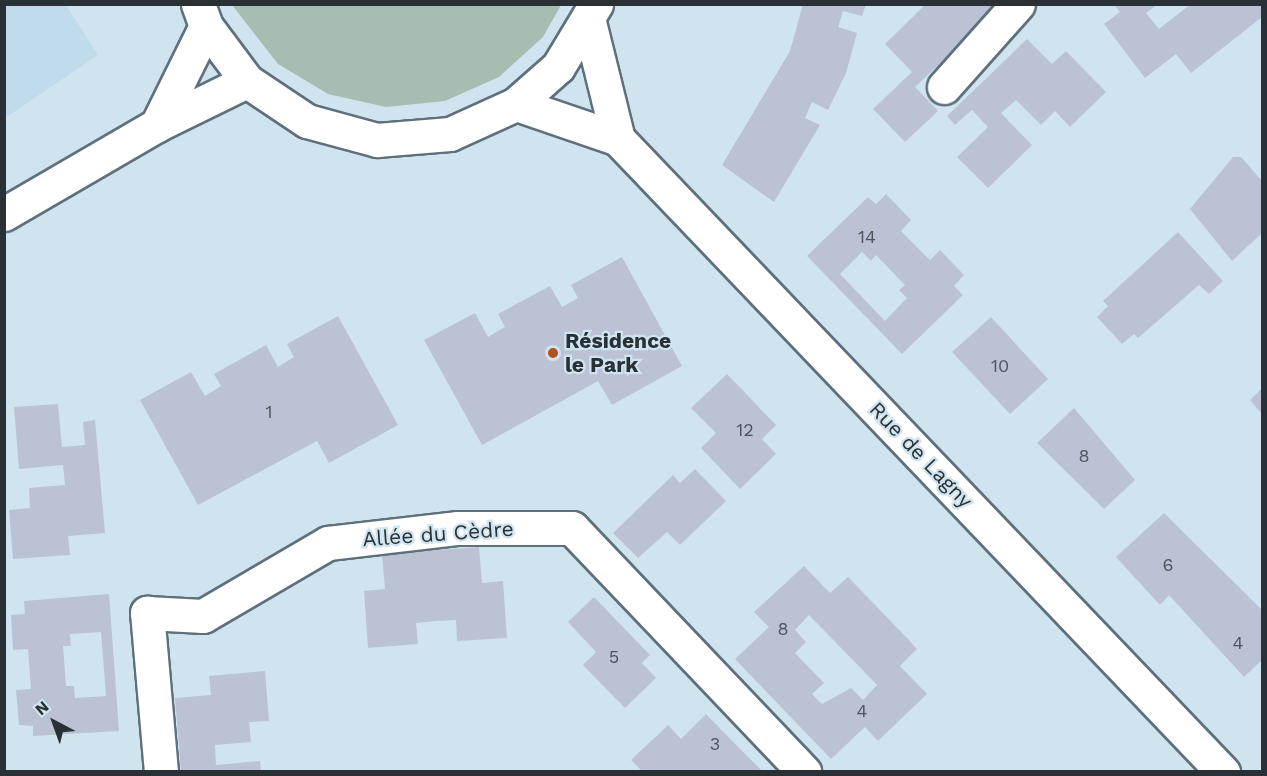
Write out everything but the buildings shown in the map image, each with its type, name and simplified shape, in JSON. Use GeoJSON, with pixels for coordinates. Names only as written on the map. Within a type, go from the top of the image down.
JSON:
{"type":"FeatureCollection","features":[{"type":"Feature","properties":{"kind":"main road"},"geometry":{"type":"LineString","coordinates":[[944,87],[1018,4]]}},
{"type":"Feature","properties":{"kind":"main road"},"geometry":{"type":"LineString","coordinates":[[202,15],[247,81],[307,122],[377,140],[450,134],[516,104],[558,67],[592,13]]}},
{"type":"Feature","properties":{"kind":"main road","name":"Rue de Lagny"},"geometry":{"type":"LineString","coordinates":[[592,13],[618,139]]}},
{"type":"Feature","properties":{"kind":"main road"},"geometry":{"type":"LineString","coordinates":[[157,125],[202,15]]}},
{"type":"Feature","properties":{"kind":"main road"},"geometry":{"type":"LineString","coordinates":[[4,214],[157,125],[247,81]]}},
{"type":"Feature","properties":{"kind":"main road","name":"Rue de Lagny"},"geometry":{"type":"LineString","coordinates":[[516,104],[618,139],[1223,771]]}},
{"type":"Feature","properties":{"kind":"main road","name":"Allée du Cèdre"},"geometry":{"type":"LineString","coordinates":[[161,771],[147,613],[203,616],[328,543],[458,528],[572,528],[804,771]]}},
{"type":"Feature","properties":{"kind":"shaded area"},"geometry":{"type":"Polygon","coordinates":[[[5,4],[66,5],[98,55],[5,118],[5,4]]]}},
{"type":"Feature","properties":{"kind":"green space"},"geometry":{"type":"Polygon","coordinates":[[[232,5],[561,5],[543,37],[499,77],[445,101],[386,107],[328,94],[278,64],[232,5]]]}},
{"type":"Feature","properties":{"kind":"place","name":"Résidence le Park"},"geometry":{"type":"Point","coordinates":[553,353]}}]}
